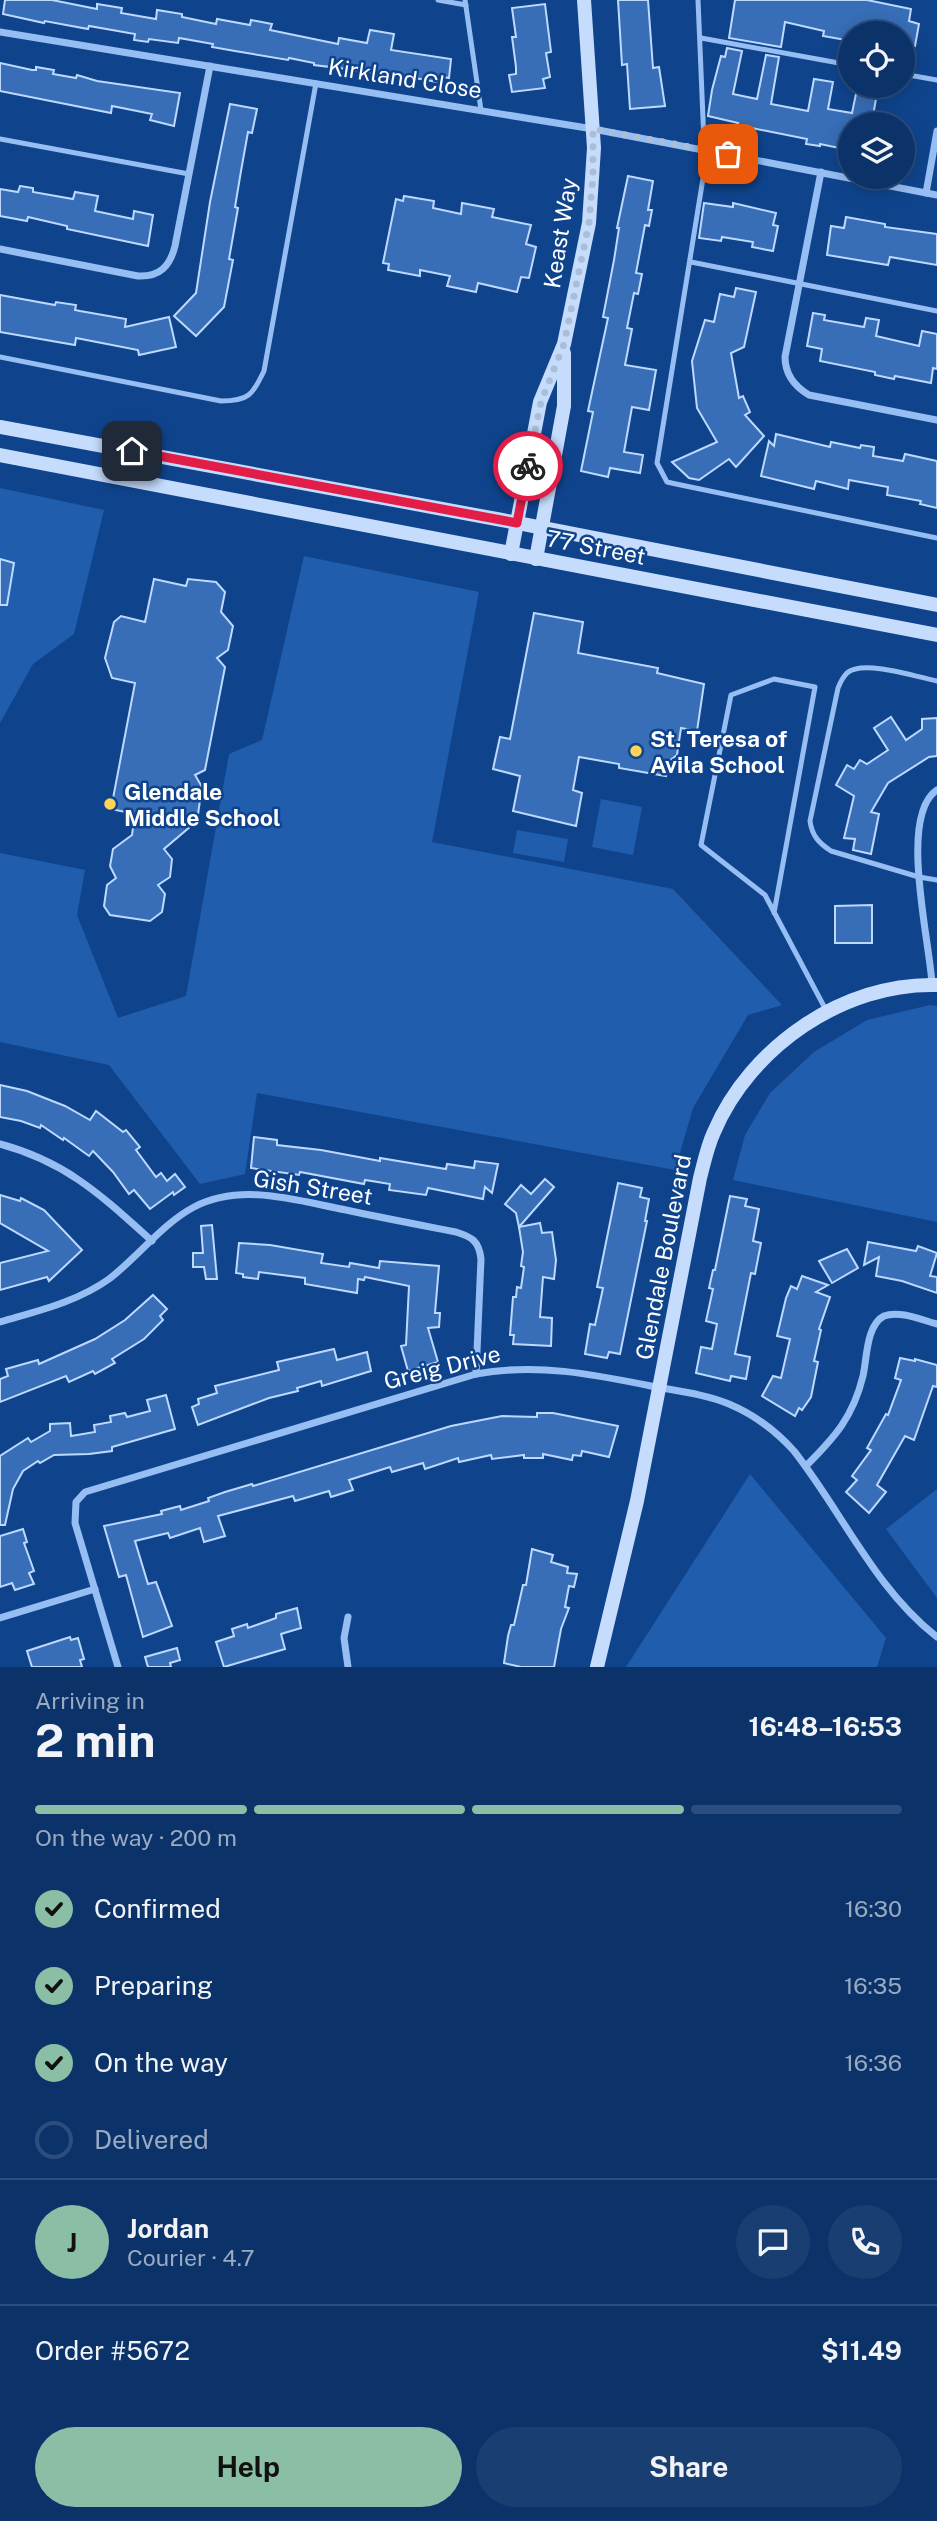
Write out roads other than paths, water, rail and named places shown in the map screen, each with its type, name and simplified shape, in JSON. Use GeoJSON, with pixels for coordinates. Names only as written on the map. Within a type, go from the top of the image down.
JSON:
{"type":"FeatureCollection","features":[{"type":"Feature","properties":{"kind":"main road","name":"Keast Way"},"geometry":{"type":"LineString","coordinates":[[511,554],[541,402],[564,344],[590,214],[593,129],[584,0]]}},
{"type":"Feature","properties":{"kind":"main road","name":"Keast Way"},"geometry":{"type":"LineString","coordinates":[[536,559],[564,406],[564,344]]}},
{"type":"Feature","properties":{"kind":"main road","name":"77 Street"},"geometry":{"type":"LineString","coordinates":[[0,427],[541,527],[937,605]]}},
{"type":"Feature","properties":{"kind":"main road","name":"77 Street"},"geometry":{"type":"LineString","coordinates":[[0,455],[937,635]]}},
{"type":"Feature","properties":{"kind":"main road","name":"Glendale Boulevard"},"geometry":{"type":"LineString","coordinates":[[597,1667],[627,1551],[700,1178],[714,1131],[740,1087],[759,1064],[786,1039],[827,1012],[881,991],[934,985]]}},
{"type":"Feature","properties":{"kind":"street","name":"Kirkland Close"},"geometry":{"type":"LineString","coordinates":[[0,32],[593,129],[937,195]]}},
{"type":"Feature","properties":{"kind":"street"},"geometry":{"type":"LineString","coordinates":[[0,249],[138,276],[157,274],[169,263],[173,254],[210,66]]}},
{"type":"Feature","properties":{"kind":"street"},"geometry":{"type":"LineString","coordinates":[[926,193],[937,131]]}},
{"type":"Feature","properties":{"kind":"street"},"geometry":{"type":"LineString","coordinates":[[821,172],[785,367],[801,390],[817,397],[937,420]]}},
{"type":"Feature","properties":{"kind":"street"},"geometry":{"type":"LineString","coordinates":[[934,985],[918,856],[925,803],[937,790]]}},
{"type":"Feature","properties":{"kind":"street"},"geometry":{"type":"LineString","coordinates":[[0,1144],[56,1164],[78,1178],[152,1241]]}},
{"type":"Feature","properties":{"kind":"street","name":"Gish Street"},"geometry":{"type":"LineString","coordinates":[[0,1322],[52,1306],[92,1289],[125,1266],[195,1206],[240,1195],[281,1198],[466,1235],[478,1243],[481,1259],[476,1374]]}},
{"type":"Feature","properties":{"kind":"street"},"geometry":{"type":"LineString","coordinates":[[806,1466],[834,1439],[846,1420],[857,1396],[871,1335],[877,1321],[892,1314],[937,1324]]}},
{"type":"Feature","properties":{"kind":"street","name":"Greig Drive"},"geometry":{"type":"LineString","coordinates":[[118,1667],[74,1513],[76,1502],[85,1492],[476,1374],[520,1368],[557,1370],[660,1387],[706,1397],[747,1413],[780,1436],[806,1466],[891,1592],[911,1616],[937,1637]]}},
{"type":"Feature","properties":{"kind":"street"},"geometry":{"type":"LineString","coordinates":[[0,1618],[95,1589]]}},
{"type":"Feature","properties":{"kind":"street"},"geometry":{"type":"LineString","coordinates":[[348,1617],[344,1637],[348,1667]]}},
{"type":"Feature","properties":{"kind":"lane"},"geometry":{"type":"LineString","coordinates":[[438,0],[466,2],[481,110]]}},
{"type":"Feature","properties":{"kind":"lane"},"geometry":{"type":"LineString","coordinates":[[698,0],[705,166],[657,463],[667,482],[937,538]]}},
{"type":"Feature","properties":{"kind":"lane"},"geometry":{"type":"LineString","coordinates":[[701,38],[838,63]]}},
{"type":"Feature","properties":{"kind":"lane"},"geometry":{"type":"LineString","coordinates":[[915,76],[937,80]]}},
{"type":"Feature","properties":{"kind":"lane"},"geometry":{"type":"LineString","coordinates":[[0,356],[221,401],[239,401],[253,393],[264,371],[316,83]]}},
{"type":"Feature","properties":{"kind":"lane"},"geometry":{"type":"LineString","coordinates":[[0,139],[189,174]]}},
{"type":"Feature","properties":{"kind":"lane"},"geometry":{"type":"LineString","coordinates":[[691,262],[937,311]]}},
{"type":"Feature","properties":{"kind":"lane"},"geometry":{"type":"LineString","coordinates":[[937,681],[870,667],[847,673],[838,688],[810,821],[811,830],[819,843],[831,851],[937,880]]}},
{"type":"Feature","properties":{"kind":"lane"},"geometry":{"type":"LineString","coordinates":[[775,913],[816,687],[774,679],[731,695],[701,845],[765,895],[827,1012]]}},
{"type":"Feature","properties":{"kind":"place","name":"St. Teresa of Avila School"},"geometry":{"type":"Point","coordinates":[636,751]}},
{"type":"Feature","properties":{"kind":"place","name":"Glendale Middle School"},"geometry":{"type":"Point","coordinates":[110,804]}}]}
